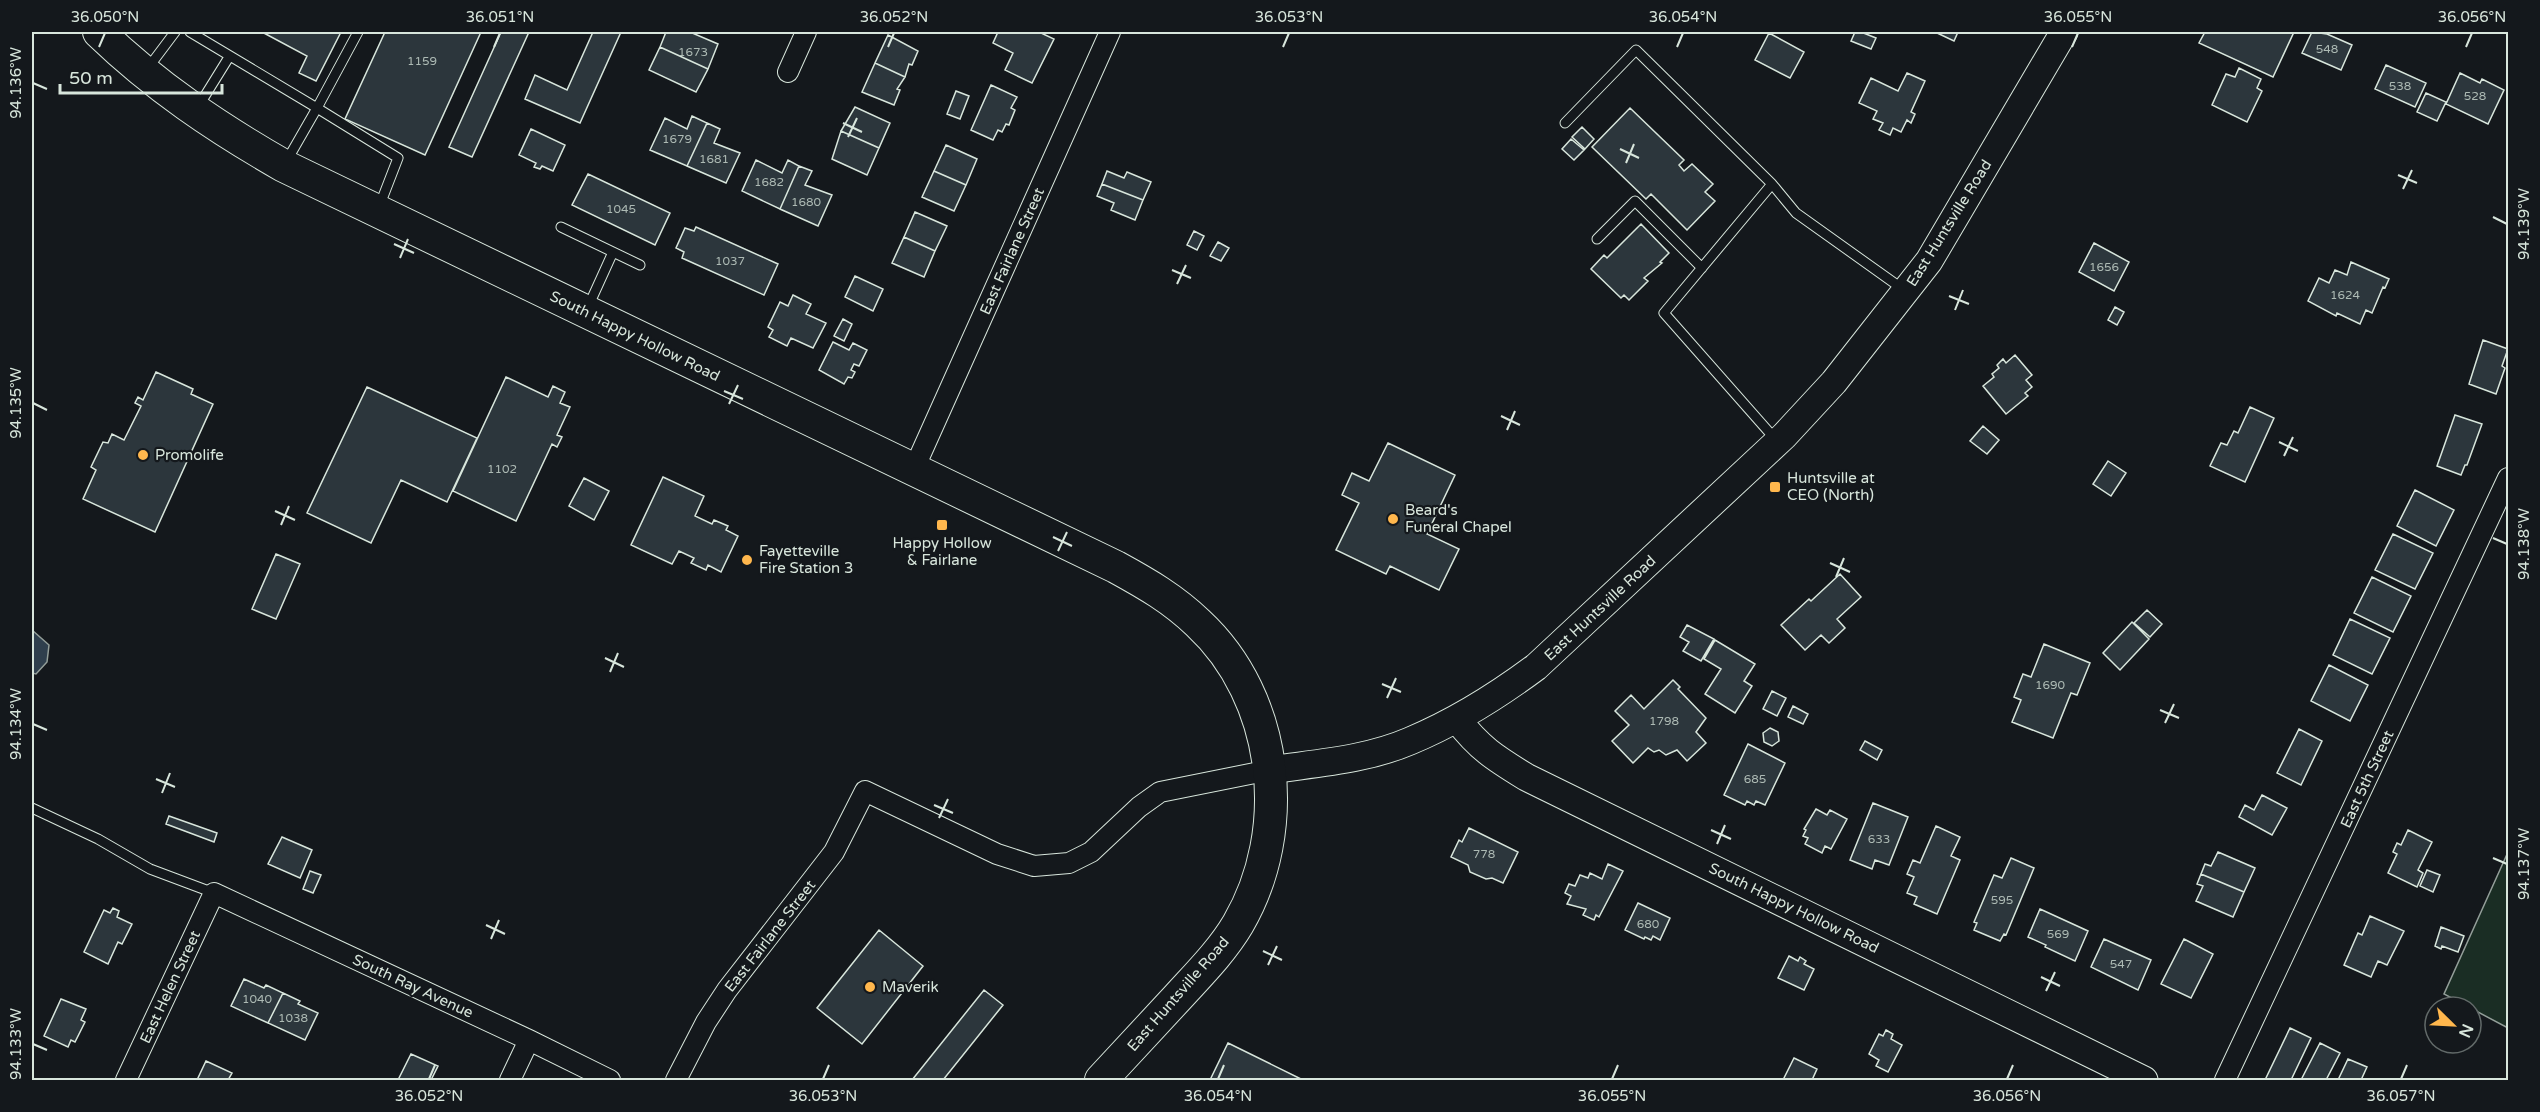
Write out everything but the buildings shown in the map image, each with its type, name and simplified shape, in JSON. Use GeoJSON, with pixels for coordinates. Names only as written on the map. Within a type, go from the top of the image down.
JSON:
{"type":"FeatureCollection","features":[{"type":"Feature","properties":{"kind":"main road","name":"South Happy Hollow Road"},"geometry":{"type":"LineString","coordinates":[[99,32],[144,72],[195,111],[224,132],[284,166],[1160,590],[1200,624],[1227,656],[1248,691],[1261,727],[1270,770]]}},
{"type":"Feature","properties":{"kind":"main road","name":"East Huntsville Road"},"geometry":{"type":"LineString","coordinates":[[1101,1080],[1202,971],[1239,923],[1260,876],[1271,829],[1270,770],[1349,759],[1408,742],[1495,698],[1536,667],[1778,442],[1834,382],[1929,261],[2064,32]]}},
{"type":"Feature","properties":{"kind":"main road","name":"South Happy Hollow Road"},"geometry":{"type":"LineString","coordinates":[[1457,719],[1474,741],[1493,757],[1526,777],[2144,1080]]}},
{"type":"Feature","properties":{"kind":"street"},"geometry":{"type":"LineString","coordinates":[[788,72],[806,32]]}},
{"type":"Feature","properties":{"kind":"street","name":"East Fairlane Street"},"geometry":{"type":"LineString","coordinates":[[913,471],[1110,32]]}},
{"type":"Feature","properties":{"kind":"street","name":"East 5th Street"},"geometry":{"type":"LineString","coordinates":[[2225,1080],[2508,478]]}},
{"type":"Feature","properties":{"kind":"street","name":"East Fairlane Street"},"geometry":{"type":"LineString","coordinates":[[676,1080],[700,1033],[727,990],[834,852],[865,791],[997,854],[1034,866],[1068,863],[1091,852],[1138,807],[1160,792],[1270,770]]}},
{"type":"Feature","properties":{"kind":"street","name":"South Ray Avenue"},"geometry":{"type":"LineString","coordinates":[[214,893],[610,1080]]}},
{"type":"Feature","properties":{"kind":"street","name":"East Helen Street"},"geometry":{"type":"LineString","coordinates":[[126,1080],[214,893]]}},
{"type":"Feature","properties":{"kind":"street"},"geometry":{"type":"LineString","coordinates":[[510,1080],[529,1040]]}},
{"type":"Feature","properties":{"kind":"lane"},"geometry":{"type":"LineString","coordinates":[[144,72],[175,32]]}},
{"type":"Feature","properties":{"kind":"lane"},"geometry":{"type":"LineString","coordinates":[[190,32],[398,158],[377,211]]}},
{"type":"Feature","properties":{"kind":"lane"},"geometry":{"type":"LineString","coordinates":[[284,166],[358,32]]}},
{"type":"Feature","properties":{"kind":"lane"},"geometry":{"type":"LineString","coordinates":[[1565,123],[1636,50],[1772,184],[1796,213],[1906,291]]}},
{"type":"Feature","properties":{"kind":"lane"},"geometry":{"type":"LineString","coordinates":[[195,111],[229,57]]}},
{"type":"Feature","properties":{"kind":"lane"},"geometry":{"type":"LineString","coordinates":[[1772,184],[1664,314],[1778,442]]}},
{"type":"Feature","properties":{"kind":"lane"},"geometry":{"type":"LineString","coordinates":[[1597,239],[1635,201],[1702,268]]}},
{"type":"Feature","properties":{"kind":"lane"},"geometry":{"type":"LineString","coordinates":[[561,226],[640,265]]}},
{"type":"Feature","properties":{"kind":"lane"},"geometry":{"type":"LineString","coordinates":[[586,312],[613,252]]}},
{"type":"Feature","properties":{"kind":"lane"},"geometry":{"type":"LineString","coordinates":[[32,808],[98,839],[150,869],[214,893]]}},
{"type":"Feature","properties":{"kind":"green space"},"geometry":{"type":"Polygon","coordinates":[[[2508,852],[2508,1028],[2483,1015],[2483,995],[2444,994],[2508,852]]]}},
{"type":"Feature","properties":{"kind":"water"},"geometry":{"type":"Polygon","coordinates":[[[32,630],[49,645],[47,662],[36,674],[32,673],[32,630]]]}},
{"type":"Feature","properties":{"kind":"place","name":"Promolife"},"geometry":{"type":"Point","coordinates":[143,455]}},
{"type":"Feature","properties":{"kind":"place","name":"Huntsville at CEO (North)"},"geometry":{"type":"Point","coordinates":[1775,487]}},
{"type":"Feature","properties":{"kind":"place","name":"Beard's Funeral Chapel"},"geometry":{"type":"Point","coordinates":[1393,519]}},
{"type":"Feature","properties":{"kind":"place","name":"Happy Hollow & Fairlane"},"geometry":{"type":"Point","coordinates":[942,525]}},
{"type":"Feature","properties":{"kind":"place","name":"Fayetteville Fire Station 3"},"geometry":{"type":"Point","coordinates":[747,560]}},
{"type":"Feature","properties":{"kind":"place","name":"Maverik"},"geometry":{"type":"Point","coordinates":[870,987]}}]}
